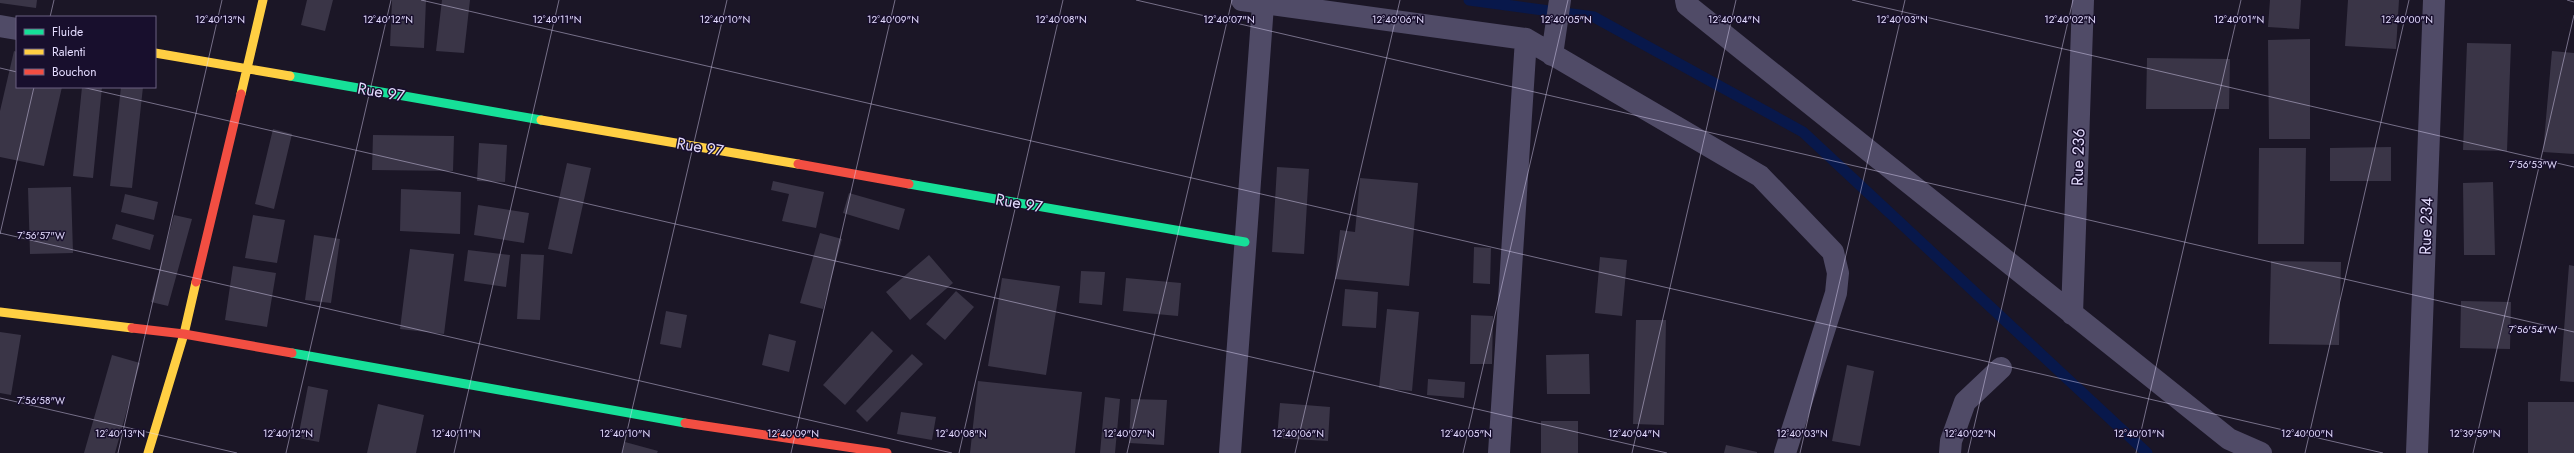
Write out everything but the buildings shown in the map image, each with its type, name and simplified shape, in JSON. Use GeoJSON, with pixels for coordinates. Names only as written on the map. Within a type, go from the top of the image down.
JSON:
{"type":"FeatureCollection","features":[{"type":"Feature","properties":{"kind":"street"},"geometry":{"type":"LineString","coordinates":[[148,453],[184,334],[248,69],[263,0]]}},
{"type":"Feature","properties":{"kind":"street"},"geometry":{"type":"LineString","coordinates":[[1686,0],[1687,5],[2229,439],[2261,453]]}},
{"type":"Feature","properties":{"kind":"street","name":"Rue 236"},"geometry":{"type":"LineString","coordinates":[[2072,314],[2083,0]]}},
{"type":"Feature","properties":{"kind":"street","name":"Rue 234"},"geometry":{"type":"LineString","coordinates":[[2417,453],[2434,0]]}},
{"type":"Feature","properties":{"kind":"street"},"geometry":{"type":"LineString","coordinates":[[1230,453],[1246,242],[1253,2],[1526,39],[1760,176],[1833,252],[1838,273],[1836,293],[1785,453]]}},
{"type":"Feature","properties":{"kind":"street"},"geometry":{"type":"LineString","coordinates":[[1552,55],[1559,10]]}},
{"type":"Feature","properties":{"kind":"street"},"geometry":{"type":"LineString","coordinates":[[0,26],[16,29]]}},
{"type":"Feature","properties":{"kind":"street"},"geometry":{"type":"LineString","coordinates":[[1499,453],[1526,39]]}},
{"type":"Feature","properties":{"kind":"street","name":"Rue 97"},"geometry":{"type":"LineString","coordinates":[[156,53],[1246,242]]}},
{"type":"Feature","properties":{"kind":"street"},"geometry":{"type":"LineString","coordinates":[[0,312],[184,334],[683,423],[887,453]]}},
{"type":"Feature","properties":{"kind":"street"},"geometry":{"type":"LineString","coordinates":[[1950,447],[1965,402],[2001,368]]}},
{"type":"Feature","properties":{"kind":"waterway"},"geometry":{"type":"LineString","coordinates":[[1469,0],[1594,17],[1803,132],[2147,453]]}},
{"type":"Feature","properties":{"kind":"traffic: fast"},"geometry":{"type":"LineString","coordinates":[[290,76],[541,120]]}},
{"type":"Feature","properties":{"kind":"traffic: fast"},"geometry":{"type":"LineString","coordinates":[[909,184],[1245,242]]}},
{"type":"Feature","properties":{"kind":"traffic: fast"},"geometry":{"type":"LineString","coordinates":[[292,353],[685,423]]}},
{"type":"Feature","properties":{"kind":"traffic: slow"},"geometry":{"type":"LineString","coordinates":[[241,94],[263,0]]}},
{"type":"Feature","properties":{"kind":"traffic: slow"},"geometry":{"type":"LineString","coordinates":[[156,53],[290,76]]}},
{"type":"Feature","properties":{"kind":"traffic: slow"},"geometry":{"type":"LineString","coordinates":[[541,120],[798,164]]}},
{"type":"Feature","properties":{"kind":"traffic: slow"},"geometry":{"type":"LineString","coordinates":[[148,453],[184,334],[196,282]]}},
{"type":"Feature","properties":{"kind":"traffic: slow"},"geometry":{"type":"LineString","coordinates":[[0,312],[132,328]]}},
{"type":"Feature","properties":{"kind":"traffic: jam"},"geometry":{"type":"LineString","coordinates":[[196,282],[241,94]]}},
{"type":"Feature","properties":{"kind":"traffic: jam"},"geometry":{"type":"LineString","coordinates":[[798,164],[909,184]]}},
{"type":"Feature","properties":{"kind":"traffic: jam"},"geometry":{"type":"LineString","coordinates":[[132,328],[184,334],[292,353]]}},
{"type":"Feature","properties":{"kind":"traffic: jam"},"geometry":{"type":"LineString","coordinates":[[685,423],[887,453]]}}]}
